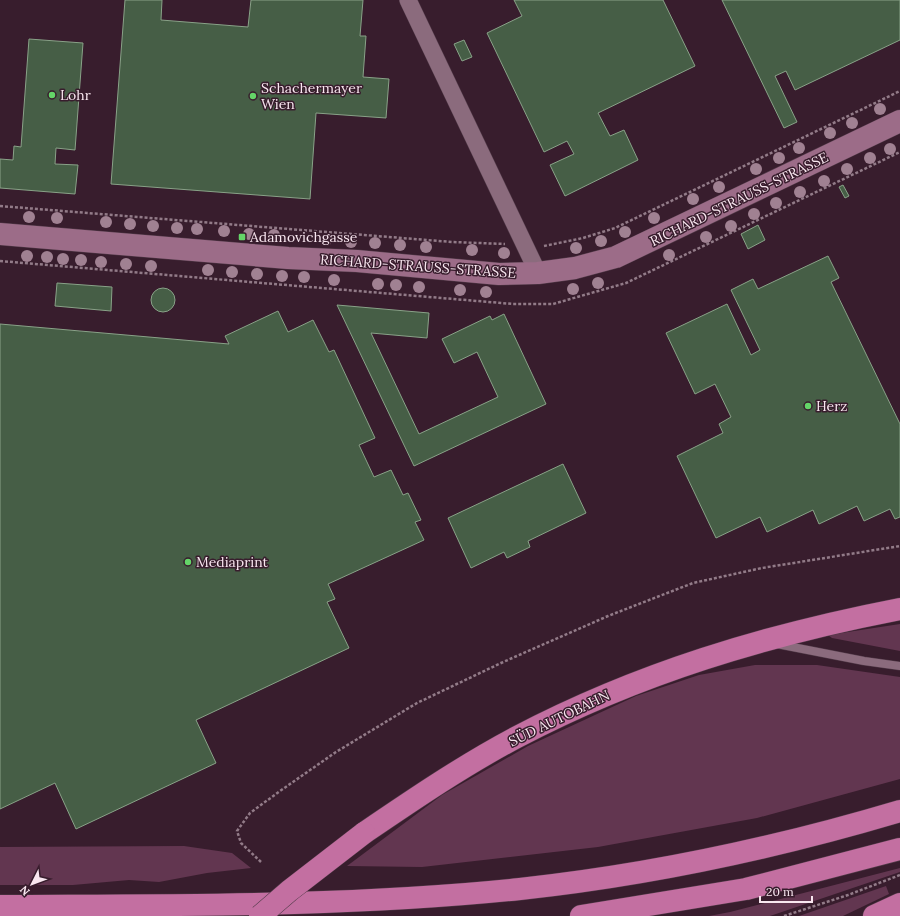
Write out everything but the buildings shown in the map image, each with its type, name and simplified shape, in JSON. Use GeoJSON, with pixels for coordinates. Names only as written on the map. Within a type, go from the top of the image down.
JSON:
{"type":"FeatureCollection","features":[{"type":"Feature","properties":{"kind":"highway","name":"SÜD AUTOBAHN"},"geometry":{"type":"LineString","coordinates":[[260,916],[289,891],[364,834],[464,767],[517,737],[606,695],[688,663],[760,641],[828,623],[900,609]]}},
{"type":"Feature","properties":{"kind":"highway"},"geometry":{"type":"LineString","coordinates":[[0,906],[200,905],[319,902],[422,897],[521,888],[608,877],[717,858],[834,831],[900,811]]}},
{"type":"Feature","properties":{"kind":"highway"},"geometry":{"type":"LineString","coordinates":[[581,916],[746,889],[900,849]]}},
{"type":"Feature","properties":{"kind":"highway"},"geometry":{"type":"LineString","coordinates":[[874,916],[900,904]]}},
{"type":"Feature","properties":{"kind":"main road","name":"RICHARD-STRAUSS-STRASSE"},"geometry":{"type":"LineString","coordinates":[[0,234],[288,258],[357,261],[499,274],[538,273],[575,268],[616,257],[900,120]]}},
{"type":"Feature","properties":{"kind":"street"},"geometry":{"type":"LineString","coordinates":[[408,0],[538,273]]}},
{"type":"Feature","properties":{"kind":"lane"},"geometry":{"type":"LineString","coordinates":[[760,641],[864,661],[900,666]]}},
{"type":"Feature","properties":{"kind":"path"},"geometry":{"type":"LineString","coordinates":[[0,206],[452,242],[525,245],[538,247],[583,238],[615,228],[900,90]]}},
{"type":"Feature","properties":{"kind":"path"},"geometry":{"type":"LineString","coordinates":[[261,862],[241,843],[237,831],[250,813],[336,752],[417,703],[501,663],[601,619],[693,583],[775,565],[900,546]]}},
{"type":"Feature","properties":{"kind":"path"},"geometry":{"type":"LineString","coordinates":[[784,916],[848,895],[900,875]]}},
{"type":"Feature","properties":{"kind":"shaded area"},"geometry":{"type":"Polygon","coordinates":[[[900,624],[900,651],[832,638],[828,635],[900,624]]]}},
{"type":"Feature","properties":{"kind":"shaded area"},"geometry":{"type":"Polygon","coordinates":[[[755,665],[817,665],[900,677],[900,779],[757,818],[598,847],[422,867],[347,866],[442,795],[528,746],[636,696],[699,675],[755,665]]]}},
{"type":"Feature","properties":{"kind":"shaded area"},"geometry":{"type":"Polygon","coordinates":[[[184,846],[232,853],[251,868],[207,873],[159,882],[129,880],[73,885],[0,885],[0,847],[184,846]]]}},
{"type":"Feature","properties":{"kind":"shaded area"},"geometry":{"type":"Polygon","coordinates":[[[900,868],[900,872],[770,916],[709,916],[730,912],[900,868]]]}},
{"type":"Feature","properties":{"kind":"shaded area"},"geometry":{"type":"Polygon","coordinates":[[[886,886],[889,894],[843,916],[799,916],[886,886]]]}},
{"type":"Feature","properties":{"kind":"place","name":"Lohr"},"geometry":{"type":"Point","coordinates":[52,95]}},
{"type":"Feature","properties":{"kind":"place","name":"Schachermayer Wien"},"geometry":{"type":"Point","coordinates":[253,96]}},
{"type":"Feature","properties":{"kind":"place","name":"Adamovichgasse"},"geometry":{"type":"Point","coordinates":[242,237]}},
{"type":"Feature","properties":{"kind":"place","name":"Herz"},"geometry":{"type":"Point","coordinates":[808,406]}},
{"type":"Feature","properties":{"kind":"place","name":"Mediaprint"},"geometry":{"type":"Point","coordinates":[188,562]}}]}
